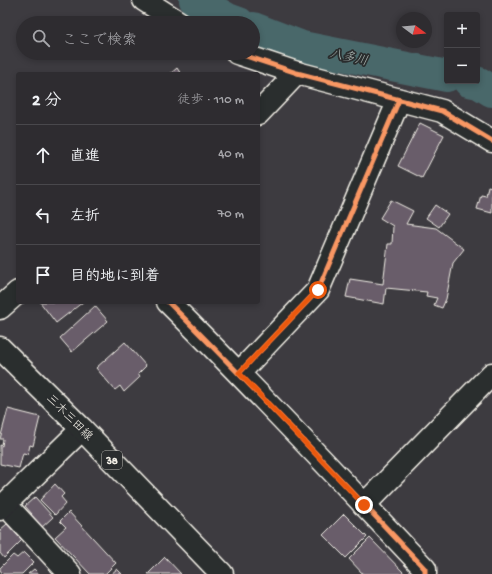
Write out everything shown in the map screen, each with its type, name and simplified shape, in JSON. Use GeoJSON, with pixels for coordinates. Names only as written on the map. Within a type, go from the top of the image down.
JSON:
{"type":"FeatureCollection","features":[{"type":"Feature","properties":{"kind":"street"},"geometry":{"type":"LineString","coordinates":[[144,0],[169,16]]}},
{"type":"Feature","properties":{"kind":"street"},"geometry":{"type":"LineString","coordinates":[[258,60],[297,73],[442,111],[490,135]]}},
{"type":"Feature","properties":{"kind":"street"},"geometry":{"type":"LineString","coordinates":[[260,112],[297,73]]}},
{"type":"Feature","properties":{"kind":"street"},"geometry":{"type":"LineString","coordinates":[[239,373],[318,290],[399,100]]}},
{"type":"Feature","properties":{"kind":"street"},"geometry":{"type":"LineString","coordinates":[[0,308],[16,294]]}},
{"type":"Feature","properties":{"kind":"street"},"geometry":{"type":"LineString","coordinates":[[170,304],[239,373],[425,569],[425,574]]}},
{"type":"Feature","properties":{"kind":"street","name":"三木三田線"},"geometry":{"type":"LineString","coordinates":[[3,355],[82,429],[222,574]]}},
{"type":"Feature","properties":{"kind":"street"},"geometry":{"type":"LineString","coordinates":[[364,505],[492,374]]}},
{"type":"Feature","properties":{"kind":"street"},"geometry":{"type":"LineString","coordinates":[[70,574],[3,507],[82,429]]}},
{"type":"Feature","properties":{"kind":"building"},"geometry":{"type":"Polygon","coordinates":[[[177,68],[180,72],[172,72],[177,68]]]}},
{"type":"Feature","properties":{"kind":"building"},"geometry":{"type":"Polygon","coordinates":[[[420,123],[444,135],[422,178],[398,166],[420,123]]]}},
{"type":"Feature","properties":{"kind":"building"},"geometry":{"type":"Polygon","coordinates":[[[488,186],[492,187],[492,213],[477,209],[481,195],[486,196],[488,186]]]}},
{"type":"Feature","properties":{"kind":"building"},"geometry":{"type":"Polygon","coordinates":[[[391,200],[413,211],[406,224],[436,228],[464,249],[453,263],[446,299],[442,308],[434,305],[437,298],[426,296],[427,292],[386,288],[384,304],[346,297],[350,279],[383,284],[388,244],[392,244],[393,226],[380,218],[391,200]]]}},
{"type":"Feature","properties":{"kind":"building"},"geometry":{"type":"Polygon","coordinates":[[[435,205],[448,214],[439,227],[426,218],[435,205]]]}},
{"type":"Feature","properties":{"kind":"building"},"geometry":{"type":"Polygon","coordinates":[[[42,304],[80,304],[56,323],[42,304]]]}},
{"type":"Feature","properties":{"kind":"building"},"geometry":{"type":"Polygon","coordinates":[[[95,306],[108,321],[72,352],[60,338],[95,306]]]}},
{"type":"Feature","properties":{"kind":"building"},"geometry":{"type":"Polygon","coordinates":[[[125,342],[146,366],[138,374],[140,377],[124,392],[120,386],[115,390],[96,368],[125,342]]]}},
{"type":"Feature","properties":{"kind":"building"},"geometry":{"type":"Polygon","coordinates":[[[8,409],[40,417],[33,446],[30,445],[28,454],[23,453],[19,468],[0,464],[0,445],[2,446],[3,439],[0,439],[8,409]]]}},
{"type":"Feature","properties":{"kind":"building"},"geometry":{"type":"Polygon","coordinates":[[[55,484],[64,494],[61,497],[66,503],[55,515],[40,500],[55,484]]]}},
{"type":"Feature","properties":{"kind":"building"},"geometry":{"type":"Polygon","coordinates":[[[35,497],[53,517],[40,529],[29,517],[32,514],[25,506],[35,497]]]}},
{"type":"Feature","properties":{"kind":"building"},"geometry":{"type":"Polygon","coordinates":[[[69,512],[116,563],[105,574],[90,574],[55,537],[66,527],[60,521],[69,512]]]}},
{"type":"Feature","properties":{"kind":"building"},"geometry":{"type":"Polygon","coordinates":[[[344,514],[367,537],[346,558],[323,535],[344,514]]]}},
{"type":"Feature","properties":{"kind":"building"},"geometry":{"type":"Polygon","coordinates":[[[7,524],[22,540],[4,558],[0,553],[0,530],[7,524]]]}},
{"type":"Feature","properties":{"kind":"building"},"geometry":{"type":"Polygon","coordinates":[[[370,538],[405,574],[363,574],[349,559],[370,538]]]}},
{"type":"Feature","properties":{"kind":"building"},"geometry":{"type":"Polygon","coordinates":[[[24,552],[34,562],[22,574],[3,574],[0,568],[13,555],[17,558],[24,552]]]}},
{"type":"Feature","properties":{"kind":"building"},"geometry":{"type":"Polygon","coordinates":[[[165,557],[181,574],[148,574],[165,557]]]}},
{"type":"Feature","properties":{"kind":"building"},"geometry":{"type":"Polygon","coordinates":[[[34,569],[39,574],[28,574],[34,569]]]}},
{"type":"Feature","properties":{"kind":"building"},"geometry":{"type":"Polygon","coordinates":[[[117,569],[122,574],[111,574],[117,569]]]}},
{"type":"Feature","properties":{"kind":"waterway","name":"八多川"},"geometry":{"type":"LineString","coordinates":[[195,0],[223,16]]}},
{"type":"Feature","properties":{"kind":"waterway","name":"八多川"},"geometry":{"type":"LineString","coordinates":[[260,31],[302,47],[444,75]]}},
{"type":"Feature","properties":{"kind":"waterway","name":"八多川"},"geometry":{"type":"LineString","coordinates":[[480,84],[492,91]]}},
{"type":"Feature","properties":{"kind":"cycle path"},"geometry":{"type":"LineString","coordinates":[[258,60],[297,73],[442,111],[492,141]]}},
{"type":"Feature","properties":{"kind":"cycle path"},"geometry":{"type":"LineString","coordinates":[[239,373],[318,290],[399,100]]}},
{"type":"Feature","properties":{"kind":"cycle path"},"geometry":{"type":"LineString","coordinates":[[170,304],[266,401],[425,569],[425,574]]}},
{"type":"Feature","properties":{"kind":"route"},"geometry":{"type":"LineString","coordinates":[[318,290],[239,373],[364,505]]}}]}
